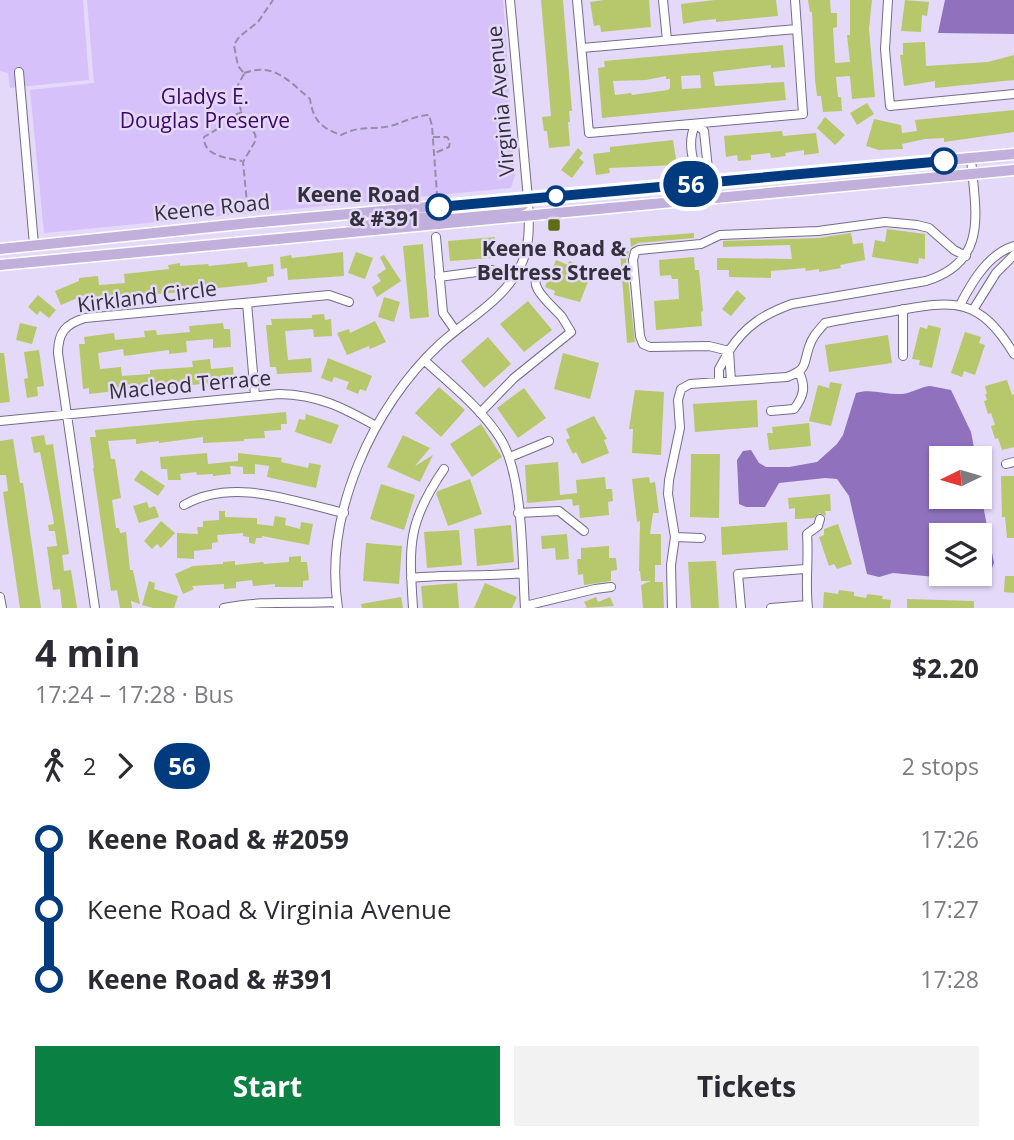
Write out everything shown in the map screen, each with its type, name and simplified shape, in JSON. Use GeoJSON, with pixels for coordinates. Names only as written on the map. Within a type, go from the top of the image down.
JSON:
{"type":"FeatureCollection","features":[{"type":"Feature","properties":{"kind":"main road","name":"Keene Road"},"geometry":{"type":"LineString","coordinates":[[0,249],[250,223],[1014,154]]}},
{"type":"Feature","properties":{"kind":"main road","name":"Keene Road"},"geometry":{"type":"LineString","coordinates":[[0,265],[1014,170]]}},
{"type":"Feature","properties":{"kind":"main road"},"geometry":{"type":"LineString","coordinates":[[529,215],[533,209],[546,204],[634,196],[664,186]]}},
{"type":"Feature","properties":{"kind":"main road"},"geometry":{"type":"LineString","coordinates":[[348,232],[377,222],[510,210],[523,205],[528,199]]}},
{"type":"Feature","properties":{"kind":"street","name":"Virginia Avenue"},"geometry":{"type":"LineString","coordinates":[[337,605],[337,556],[344,513],[363,455],[376,426],[424,360],[497,297],[514,277],[525,258],[529,215],[510,0]]}},
{"type":"Feature","properties":{"kind":"street"},"geometry":{"type":"LineString","coordinates":[[578,0],[589,133],[803,114],[795,0]]}},
{"type":"Feature","properties":{"kind":"street"},"geometry":{"type":"LineString","coordinates":[[663,0],[667,40]]}},
{"type":"Feature","properties":{"kind":"street"},"geometry":{"type":"LineString","coordinates":[[888,0],[885,49],[890,106],[1014,94]]}},
{"type":"Feature","properties":{"kind":"street"},"geometry":{"type":"LineString","coordinates":[[582,48],[797,29]]}},
{"type":"Feature","properties":{"kind":"street"},"geometry":{"type":"LineString","coordinates":[[19,72],[34,246]]}},
{"type":"Feature","properties":{"kind":"street"},"geometry":{"type":"LineString","coordinates":[[696,124],[690,133],[695,170],[702,183]]}},
{"type":"Feature","properties":{"kind":"street"},"geometry":{"type":"LineString","coordinates":[[696,124],[704,131],[708,169],[702,183]]}},
{"type":"Feature","properties":{"kind":"street"},"geometry":{"type":"LineString","coordinates":[[719,382],[719,369],[739,335],[772,311],[802,302],[926,281],[955,268],[966,256],[974,238],[971,158]]}},
{"type":"Feature","properties":{"kind":"street"},"geometry":{"type":"LineString","coordinates":[[729,351],[709,346],[650,347],[643,344],[633,260],[635,252],[702,244],[720,235],[818,231],[885,222],[929,228],[954,250],[966,256]]}},
{"type":"Feature","properties":{"kind":"street"},"geometry":{"type":"LineString","coordinates":[[436,237],[443,313],[455,331]]}},
{"type":"Feature","properties":{"kind":"street"},"geometry":{"type":"LineString","coordinates":[[960,304],[976,277],[1000,253],[1014,246]]}},
{"type":"Feature","properties":{"kind":"street"},"geometry":{"type":"LineString","coordinates":[[973,310],[988,284],[1014,255]]}},
{"type":"Feature","properties":{"kind":"street"},"geometry":{"type":"LineString","coordinates":[[439,277],[492,270],[495,274],[514,277]]}},
{"type":"Feature","properties":{"kind":"street"},"geometry":{"type":"LineString","coordinates":[[480,413],[514,378],[571,332],[562,317],[536,287],[536,280],[544,273]]}},
{"type":"Feature","properties":{"kind":"street"},"geometry":{"type":"LineString","coordinates":[[976,277],[988,284]]}},
{"type":"Feature","properties":{"kind":"street","name":"Kirkland Circle"},"geometry":{"type":"LineString","coordinates":[[96,608],[58,340],[63,330],[72,322],[85,318],[329,295],[349,302]]}},
{"type":"Feature","properties":{"kind":"street"},"geometry":{"type":"LineString","coordinates":[[247,303],[256,396]]}},
{"type":"Feature","properties":{"kind":"street"},"geometry":{"type":"LineString","coordinates":[[672,608],[671,565],[675,537],[668,494],[680,428],[678,400],[681,389],[690,384],[787,377],[799,372],[806,364],[808,347],[814,334],[825,323],[932,304],[960,304],[973,310],[997,331],[1014,354]]}},
{"type":"Feature","properties":{"kind":"street"},"geometry":{"type":"LineString","coordinates":[[903,309],[903,356]]}},
{"type":"Feature","properties":{"kind":"street"},"geometry":{"type":"LineString","coordinates":[[729,351],[731,381]]}},
{"type":"Feature","properties":{"kind":"street"},"geometry":{"type":"LineString","coordinates":[[424,360],[480,413],[501,440],[510,457],[514,470],[525,607],[611,587]]}},
{"type":"Feature","properties":{"kind":"street"},"geometry":{"type":"LineString","coordinates":[[771,411],[794,409],[800,401],[804,392],[799,372]]}},
{"type":"Feature","properties":{"kind":"street","name":"Macleod Terrace"},"geometry":{"type":"LineString","coordinates":[[0,421],[256,396],[301,395],[341,406],[376,426]]}},
{"type":"Feature","properties":{"kind":"street"},"geometry":{"type":"LineString","coordinates":[[510,457],[549,441]]}},
{"type":"Feature","properties":{"kind":"street"},"geometry":{"type":"LineString","coordinates":[[413,608],[410,555],[414,530],[421,505],[444,469]]}},
{"type":"Feature","properties":{"kind":"street"},"geometry":{"type":"LineString","coordinates":[[184,505],[201,495],[243,492],[344,513]]}},
{"type":"Feature","properties":{"kind":"street"},"geometry":{"type":"LineString","coordinates":[[518,513],[559,512],[584,531]]}},
{"type":"Feature","properties":{"kind":"street"},"geometry":{"type":"LineString","coordinates":[[771,608],[808,607],[805,569],[807,534],[818,526],[820,519]]}},
{"type":"Feature","properties":{"kind":"street"},"geometry":{"type":"LineString","coordinates":[[675,537],[701,538]]}},
{"type":"Feature","properties":{"kind":"street"},"geometry":{"type":"LineString","coordinates":[[741,608],[738,574],[805,569]]}},
{"type":"Feature","properties":{"kind":"street"},"geometry":{"type":"LineString","coordinates":[[411,578],[448,574],[488,576],[522,573]]}},
{"type":"Feature","properties":{"kind":"street"},"geometry":{"type":"LineString","coordinates":[[0,597],[2,608]]}},
{"type":"Feature","properties":{"kind":"street"},"geometry":{"type":"LineString","coordinates":[[224,608],[249,603],[337,605]]}},
{"type":"Feature","properties":{"kind":"path"},"geometry":{"type":"LineString","coordinates":[[244,73],[238,66],[234,45],[239,37],[258,22],[273,0]]}},
{"type":"Feature","properties":{"kind":"path"},"geometry":{"type":"LineString","coordinates":[[250,223],[243,162],[256,140],[242,112],[237,85],[244,73],[254,69],[268,69],[290,80],[310,99],[312,113],[324,129],[341,135],[366,126],[382,128],[414,116],[429,115],[437,194]]}},
{"type":"Feature","properties":{"kind":"path"},"geometry":{"type":"LineString","coordinates":[[242,112],[222,120],[219,128],[204,137],[203,142],[207,150],[243,162]]}},
{"type":"Feature","properties":{"kind":"path"},"geometry":{"type":"LineString","coordinates":[[432,137],[447,137],[450,141],[446,150],[434,154]]}},
{"type":"Feature","properties":{"kind":"green space"},"geometry":{"type":"Polygon","coordinates":[[[0,0],[83,0],[89,80],[10,88],[8,73],[0,71],[0,0]]]}},
{"type":"Feature","properties":{"kind":"green space","name":"Gladys E. Douglas Preserve"},"geometry":{"type":"Polygon","coordinates":[[[87,0],[503,0],[515,175],[511,188],[44,233],[30,90],[94,83],[87,0]]]}},
{"type":"Feature","properties":{"kind":"shaded area"},"geometry":{"type":"Polygon","coordinates":[[[945,0],[1014,0],[1014,34],[938,33],[945,0]]]}},
{"type":"Feature","properties":{"kind":"shaded area"},"geometry":{"type":"Polygon","coordinates":[[[930,386],[951,390],[971,432],[974,446],[929,446],[929,509],[984,509],[986,523],[929,523],[929,576],[893,573],[879,577],[867,574],[849,496],[837,479],[779,483],[765,507],[746,507],[739,504],[737,460],[743,451],[751,450],[759,463],[766,467],[789,467],[817,462],[843,435],[856,393],[909,392],[930,386]]]}},
{"type":"Feature","properties":{"kind":"building"},"geometry":{"type":"Polygon","coordinates":[[[541,0],[563,0],[572,111],[569,111],[568,122],[570,146],[549,148],[547,131],[544,131],[542,117],[551,116],[541,0]]]}},
{"type":"Feature","properties":{"kind":"building"},"geometry":{"type":"Polygon","coordinates":[[[649,0],[651,27],[601,32],[600,25],[594,26],[590,2],[649,0]]]}},
{"type":"Feature","properties":{"kind":"building"},"geometry":{"type":"Polygon","coordinates":[[[715,0],[776,0],[778,16],[716,22],[716,19],[683,24],[681,4],[715,0]]]}},
{"type":"Feature","properties":{"kind":"building"},"geometry":{"type":"Polygon","coordinates":[[[808,0],[830,0],[831,13],[837,13],[837,27],[833,28],[835,63],[850,62],[847,35],[850,35],[850,0],[872,0],[869,29],[875,97],[852,99],[850,76],[836,77],[842,111],[823,112],[821,96],[817,96],[812,12],[808,0]]]}},
{"type":"Feature","properties":{"kind":"building"},"geometry":{"type":"Polygon","coordinates":[[[905,0],[929,2],[927,16],[922,15],[921,32],[901,31],[905,0]]]}},
{"type":"Feature","properties":{"kind":"building"},"geometry":{"type":"Polygon","coordinates":[[[925,42],[926,66],[988,62],[1014,55],[1014,80],[935,88],[935,81],[904,86],[900,55],[903,55],[903,43],[925,42]]]}},
{"type":"Feature","properties":{"kind":"building"},"geometry":{"type":"Polygon","coordinates":[[[783,45],[785,67],[771,68],[771,65],[713,72],[715,86],[784,82],[786,100],[602,118],[598,68],[605,67],[604,61],[783,45]],[[700,75],[681,76],[682,89],[701,88],[700,75]],[[666,76],[646,80],[613,81],[615,95],[668,90],[670,79],[666,79],[666,76]]]}},
{"type":"Feature","properties":{"kind":"building"},"geometry":{"type":"Polygon","coordinates":[[[867,103],[874,114],[857,125],[850,113],[867,103]]]}},
{"type":"Feature","properties":{"kind":"building"},"geometry":{"type":"Polygon","coordinates":[[[1014,110],[1014,132],[944,142],[944,138],[925,139],[902,144],[903,149],[879,150],[866,146],[874,119],[901,125],[902,133],[917,131],[915,120],[1014,110]]]}},
{"type":"Feature","properties":{"kind":"building"},"geometry":{"type":"Polygon","coordinates":[[[825,117],[845,135],[835,145],[817,128],[825,117]]]}},
{"type":"Feature","properties":{"kind":"building"},"geometry":{"type":"Polygon","coordinates":[[[782,131],[783,136],[816,133],[819,153],[804,155],[804,150],[771,158],[770,153],[751,155],[751,160],[738,161],[737,155],[726,157],[724,136],[782,131]]]}},
{"type":"Feature","properties":{"kind":"building"},"geometry":{"type":"Polygon","coordinates":[[[673,140],[677,165],[609,168],[610,173],[596,175],[593,154],[610,152],[610,147],[673,140]]]}},
{"type":"Feature","properties":{"kind":"building"},"geometry":{"type":"Polygon","coordinates":[[[578,148],[583,153],[579,158],[584,162],[572,178],[561,170],[578,148]]]}},
{"type":"Feature","properties":{"kind":"building"},"geometry":{"type":"Polygon","coordinates":[[[887,229],[925,234],[925,259],[919,258],[918,264],[872,257],[875,240],[885,242],[887,229]]]}},
{"type":"Feature","properties":{"kind":"building"},"geometry":{"type":"Polygon","coordinates":[[[694,233],[694,238],[638,243],[631,247],[630,238],[694,233]]]}},
{"type":"Feature","properties":{"kind":"building"},"geometry":{"type":"Polygon","coordinates":[[[851,233],[853,244],[863,243],[865,260],[840,265],[841,268],[819,272],[819,269],[806,271],[805,268],[771,271],[771,278],[729,277],[729,270],[717,270],[717,258],[792,259],[790,245],[723,247],[723,241],[818,238],[851,233]]]}},
{"type":"Feature","properties":{"kind":"building"},"geometry":{"type":"Polygon","coordinates":[[[495,237],[496,251],[490,251],[491,258],[450,261],[448,241],[495,237]]]}},
{"type":"Feature","properties":{"kind":"building"},"geometry":{"type":"Polygon","coordinates":[[[423,244],[429,317],[410,319],[403,246],[423,244]]]}},
{"type":"Feature","properties":{"kind":"building"},"geometry":{"type":"Polygon","coordinates":[[[620,251],[629,251],[626,261],[635,342],[627,343],[620,251]]]}},
{"type":"Feature","properties":{"kind":"building"},"geometry":{"type":"Polygon","coordinates":[[[343,252],[344,276],[288,280],[287,268],[281,269],[280,257],[343,252]]]}},
{"type":"Feature","properties":{"kind":"building"},"geometry":{"type":"Polygon","coordinates":[[[356,252],[373,258],[365,279],[348,273],[356,252]]]}},
{"type":"Feature","properties":{"kind":"building"},"geometry":{"type":"Polygon","coordinates":[[[384,255],[401,281],[377,297],[372,287],[381,281],[377,275],[386,269],[380,257],[384,255]]]}},
{"type":"Feature","properties":{"kind":"building"},"geometry":{"type":"Polygon","coordinates":[[[694,257],[695,270],[699,270],[702,326],[656,330],[654,301],[679,299],[678,279],[672,279],[671,275],[660,276],[659,260],[694,257]]]}},
{"type":"Feature","properties":{"kind":"building"},"geometry":{"type":"Polygon","coordinates":[[[556,260],[585,267],[583,271],[591,274],[580,302],[554,295],[555,291],[545,287],[556,260]]]}},
{"type":"Feature","properties":{"kind":"building"},"geometry":{"type":"Polygon","coordinates":[[[247,262],[248,267],[273,264],[274,276],[267,277],[267,282],[256,284],[171,293],[104,298],[88,298],[87,294],[61,305],[55,291],[79,281],[79,278],[98,276],[99,285],[125,283],[124,274],[169,269],[168,265],[180,263],[180,266],[209,266],[247,262]]]}},
{"type":"Feature","properties":{"kind":"building"},"geometry":{"type":"Polygon","coordinates":[[[737,290],[746,298],[731,316],[722,309],[737,290]]]}},
{"type":"Feature","properties":{"kind":"building"},"geometry":{"type":"Polygon","coordinates":[[[38,295],[56,310],[49,318],[40,311],[37,315],[28,307],[38,295]]]}},
{"type":"Feature","properties":{"kind":"building"},"geometry":{"type":"Polygon","coordinates":[[[384,297],[400,302],[394,322],[378,317],[384,297]]]}},
{"type":"Feature","properties":{"kind":"building"},"geometry":{"type":"Polygon","coordinates":[[[528,301],[552,330],[524,352],[500,324],[528,301]]]}},
{"type":"Feature","properties":{"kind":"building"},"geometry":{"type":"Polygon","coordinates":[[[324,314],[325,320],[331,319],[332,336],[314,337],[313,329],[285,331],[288,360],[311,358],[312,372],[277,374],[276,367],[270,367],[266,325],[272,325],[271,319],[312,318],[312,315],[324,314]]]}},
{"type":"Feature","properties":{"kind":"building"},"geometry":{"type":"Polygon","coordinates":[[[375,321],[386,342],[347,355],[337,333],[349,329],[350,333],[375,321]]]}},
{"type":"Feature","properties":{"kind":"building"},"geometry":{"type":"Polygon","coordinates":[[[20,323],[37,327],[32,344],[16,340],[20,323]]]}},
{"type":"Feature","properties":{"kind":"building"},"geometry":{"type":"Polygon","coordinates":[[[223,323],[224,329],[230,329],[231,347],[213,348],[213,339],[186,341],[187,352],[169,354],[169,350],[124,356],[123,349],[98,353],[100,369],[121,367],[122,376],[150,374],[150,370],[193,367],[192,361],[210,359],[211,369],[233,367],[234,380],[89,394],[89,388],[83,389],[79,344],[85,344],[84,337],[114,333],[115,340],[145,337],[144,331],[156,330],[157,335],[190,332],[189,326],[223,323]]]}},
{"type":"Feature","properties":{"kind":"building"},"geometry":{"type":"Polygon","coordinates":[[[928,325],[941,328],[932,368],[919,365],[920,360],[912,359],[920,327],[927,329],[928,325]]]}},
{"type":"Feature","properties":{"kind":"building"},"geometry":{"type":"Polygon","coordinates":[[[965,332],[981,337],[979,343],[985,345],[975,375],[964,371],[962,377],[951,373],[965,332]]]}},
{"type":"Feature","properties":{"kind":"building"},"geometry":{"type":"Polygon","coordinates":[[[888,335],[892,363],[829,372],[825,345],[888,335]]]}},
{"type":"Feature","properties":{"kind":"building"},"geometry":{"type":"Polygon","coordinates":[[[488,337],[511,364],[484,388],[461,361],[488,337]]]}},
{"type":"Feature","properties":{"kind":"building"},"geometry":{"type":"Polygon","coordinates":[[[39,350],[44,386],[37,387],[38,396],[27,398],[24,379],[28,378],[24,352],[39,350]]]}},
{"type":"Feature","properties":{"kind":"building"},"geometry":{"type":"Polygon","coordinates":[[[0,353],[4,353],[10,402],[0,403],[0,353]]]}},
{"type":"Feature","properties":{"kind":"building"},"geometry":{"type":"Polygon","coordinates":[[[563,353],[599,363],[590,399],[554,389],[563,353]]]}},
{"type":"Feature","properties":{"kind":"building"},"geometry":{"type":"Polygon","coordinates":[[[328,358],[372,376],[366,391],[360,389],[358,394],[346,389],[349,382],[334,377],[332,382],[321,378],[328,358]]]}},
{"type":"Feature","properties":{"kind":"building"},"geometry":{"type":"Polygon","coordinates":[[[1007,380],[1012,395],[1014,394],[1014,447],[1002,450],[998,438],[995,439],[991,426],[995,425],[984,401],[987,400],[985,386],[1007,380]]]}},
{"type":"Feature","properties":{"kind":"building"},"geometry":{"type":"Polygon","coordinates":[[[830,382],[842,384],[831,426],[809,421],[818,385],[829,388],[830,382]]]}},
{"type":"Feature","properties":{"kind":"building"},"geometry":{"type":"Polygon","coordinates":[[[439,387],[465,410],[441,437],[415,413],[439,387]]]}},
{"type":"Feature","properties":{"kind":"building"},"geometry":{"type":"Polygon","coordinates":[[[524,388],[546,418],[518,438],[497,408],[524,388]]]}},
{"type":"Feature","properties":{"kind":"building"},"geometry":{"type":"Polygon","coordinates":[[[635,390],[664,392],[661,455],[632,453],[633,429],[629,429],[635,390]]]}},
{"type":"Feature","properties":{"kind":"building"},"geometry":{"type":"Polygon","coordinates":[[[757,400],[758,427],[695,432],[693,404],[757,400]]]}},
{"type":"Feature","properties":{"kind":"building"},"geometry":{"type":"Polygon","coordinates":[[[286,412],[287,424],[281,424],[281,430],[264,431],[265,438],[203,443],[203,437],[136,444],[136,439],[108,441],[111,459],[115,459],[121,498],[112,500],[116,528],[119,528],[120,533],[126,532],[130,570],[133,570],[140,604],[131,601],[132,608],[120,608],[117,590],[111,591],[93,468],[90,437],[96,437],[95,430],[286,412]]]}},
{"type":"Feature","properties":{"kind":"building"},"geometry":{"type":"Polygon","coordinates":[[[306,414],[339,425],[331,444],[295,432],[299,419],[305,420],[306,414]]]}},
{"type":"Feature","properties":{"kind":"building"},"geometry":{"type":"Polygon","coordinates":[[[594,416],[607,439],[604,440],[609,453],[582,464],[566,440],[570,438],[566,429],[594,416]]]}},
{"type":"Feature","properties":{"kind":"building"},"geometry":{"type":"Polygon","coordinates":[[[809,423],[811,446],[769,450],[767,433],[773,433],[772,427],[809,423]]]}},
{"type":"Feature","properties":{"kind":"building"},"geometry":{"type":"Polygon","coordinates":[[[481,424],[502,457],[472,477],[450,444],[481,424]]]}},
{"type":"Feature","properties":{"kind":"building"},"geometry":{"type":"Polygon","coordinates":[[[44,435],[46,445],[53,444],[69,554],[62,555],[64,571],[71,570],[77,608],[62,608],[60,589],[53,590],[47,547],[57,546],[55,531],[49,531],[48,525],[54,524],[53,517],[40,452],[34,453],[31,437],[44,435]]]}},
{"type":"Feature","properties":{"kind":"building"},"geometry":{"type":"Polygon","coordinates":[[[403,435],[430,448],[415,466],[433,455],[420,482],[387,467],[403,435]]]}},
{"type":"Feature","properties":{"kind":"building"},"geometry":{"type":"Polygon","coordinates":[[[13,439],[20,483],[23,483],[41,608],[20,608],[3,492],[8,491],[6,475],[0,475],[0,441],[13,439]]]}},
{"type":"Feature","properties":{"kind":"building"},"geometry":{"type":"Polygon","coordinates":[[[207,453],[208,464],[238,461],[238,453],[282,458],[281,462],[308,468],[309,463],[321,465],[316,488],[267,477],[269,466],[255,464],[255,474],[243,474],[243,467],[230,466],[231,474],[213,476],[197,475],[196,472],[180,474],[181,480],[168,480],[167,469],[161,469],[160,457],[207,453]]]}},
{"type":"Feature","properties":{"kind":"building"},"geometry":{"type":"Polygon","coordinates":[[[691,454],[720,454],[719,518],[690,517],[691,454]]]}},
{"type":"Feature","properties":{"kind":"building"},"geometry":{"type":"Polygon","coordinates":[[[558,462],[560,495],[577,493],[576,480],[605,477],[606,489],[612,489],[613,501],[608,502],[609,515],[580,518],[579,505],[573,506],[572,499],[527,503],[525,465],[558,462]]]}},
{"type":"Feature","properties":{"kind":"building"},"geometry":{"type":"Polygon","coordinates":[[[141,470],[165,486],[158,496],[134,480],[141,470]]]}},
{"type":"Feature","properties":{"kind":"building"},"geometry":{"type":"Polygon","coordinates":[[[1001,476],[1014,476],[1014,538],[1007,538],[1005,517],[1002,517],[1001,476]]]}},
{"type":"Feature","properties":{"kind":"building"},"geometry":{"type":"Polygon","coordinates":[[[649,477],[650,483],[655,482],[659,513],[653,513],[650,534],[661,534],[661,565],[655,565],[655,582],[663,582],[664,608],[643,608],[641,585],[651,581],[641,581],[639,571],[640,521],[637,522],[632,479],[649,477]]]}},
{"type":"Feature","properties":{"kind":"building"},"geometry":{"type":"Polygon","coordinates":[[[470,479],[482,514],[448,526],[436,493],[470,479]]]}},
{"type":"Feature","properties":{"kind":"building"},"geometry":{"type":"Polygon","coordinates":[[[381,484],[415,495],[404,530],[370,519],[381,484]]]}},
{"type":"Feature","properties":{"kind":"building"},"geometry":{"type":"Polygon","coordinates":[[[830,494],[831,511],[825,511],[826,516],[819,513],[814,518],[795,519],[795,508],[789,509],[788,498],[830,494]]]}},
{"type":"Feature","properties":{"kind":"building"},"geometry":{"type":"Polygon","coordinates":[[[147,502],[149,508],[155,506],[159,517],[139,523],[133,506],[147,502]]]}},
{"type":"Feature","properties":{"kind":"building"},"geometry":{"type":"Polygon","coordinates":[[[219,511],[225,511],[225,517],[257,518],[257,524],[273,526],[275,516],[286,518],[285,525],[300,529],[301,522],[313,524],[309,545],[262,536],[256,538],[255,544],[249,543],[249,537],[243,536],[243,533],[217,535],[218,542],[212,543],[212,549],[194,551],[194,559],[177,558],[177,533],[198,534],[197,527],[203,527],[203,521],[219,520],[219,511]]]}},
{"type":"Feature","properties":{"kind":"building"},"geometry":{"type":"Polygon","coordinates":[[[161,521],[175,533],[161,548],[157,544],[152,549],[144,541],[161,521]]]}},
{"type":"Feature","properties":{"kind":"building"},"geometry":{"type":"Polygon","coordinates":[[[787,522],[788,550],[722,555],[721,527],[787,522]]]}},
{"type":"Feature","properties":{"kind":"building"},"geometry":{"type":"Polygon","coordinates":[[[838,524],[852,564],[837,569],[834,564],[829,566],[819,537],[824,535],[824,529],[838,524]]]}},
{"type":"Feature","properties":{"kind":"building"},"geometry":{"type":"Polygon","coordinates":[[[511,525],[514,562],[477,566],[474,529],[511,525]]]}},
{"type":"Feature","properties":{"kind":"building"},"geometry":{"type":"Polygon","coordinates":[[[459,530],[462,565],[427,568],[424,532],[459,530]]]}},
{"type":"Feature","properties":{"kind":"building"},"geometry":{"type":"Polygon","coordinates":[[[567,534],[569,559],[556,560],[555,548],[542,549],[541,536],[567,534]]]}},
{"type":"Feature","properties":{"kind":"building"},"geometry":{"type":"Polygon","coordinates":[[[366,543],[402,546],[399,584],[363,581],[366,543]]]}},
{"type":"Feature","properties":{"kind":"building"},"geometry":{"type":"Polygon","coordinates":[[[609,546],[609,558],[616,558],[617,570],[611,571],[611,581],[584,585],[583,574],[578,575],[577,559],[581,559],[581,548],[609,546]]]}},
{"type":"Feature","properties":{"kind":"building"},"geometry":{"type":"Polygon","coordinates":[[[301,556],[301,562],[307,562],[309,580],[303,581],[303,587],[275,587],[275,584],[253,586],[252,580],[236,582],[236,588],[224,589],[224,584],[192,586],[194,589],[183,594],[175,574],[193,566],[235,561],[235,565],[289,562],[289,557],[301,556]]]}},
{"type":"Feature","properties":{"kind":"building"},"geometry":{"type":"Polygon","coordinates":[[[716,561],[719,608],[691,608],[688,562],[716,561]]]}},
{"type":"Feature","properties":{"kind":"building"},"geometry":{"type":"Polygon","coordinates":[[[1005,576],[1014,576],[1014,593],[1004,592],[1005,576]]]}},
{"type":"Feature","properties":{"kind":"building"},"geometry":{"type":"Polygon","coordinates":[[[149,581],[155,583],[154,589],[178,596],[174,608],[142,605],[149,581]]]}},
{"type":"Feature","properties":{"kind":"building"},"geometry":{"type":"Polygon","coordinates":[[[457,583],[459,608],[423,608],[421,586],[457,583]]]}},
{"type":"Feature","properties":{"kind":"building"},"geometry":{"type":"Polygon","coordinates":[[[485,583],[517,597],[512,608],[474,608],[485,583]]]}},
{"type":"Feature","properties":{"kind":"building"},"geometry":{"type":"Polygon","coordinates":[[[839,590],[854,592],[854,596],[866,598],[867,594],[883,596],[882,599],[891,600],[890,608],[823,608],[824,592],[838,594],[839,590]]]}},
{"type":"Feature","properties":{"kind":"building"},"geometry":{"type":"Polygon","coordinates":[[[401,597],[403,608],[362,608],[361,604],[401,597]]]}},
{"type":"Feature","properties":{"kind":"building"},"geometry":{"type":"Polygon","coordinates":[[[596,597],[598,602],[610,597],[614,606],[584,608],[587,607],[584,602],[596,597]]]}},
{"type":"Feature","properties":{"kind":"building"},"geometry":{"type":"Polygon","coordinates":[[[907,599],[974,601],[974,608],[907,608],[907,599]]]}},
{"type":"Feature","properties":{"kind":"bus line","name":"56"},"geometry":{"type":"LineString","coordinates":[[439,207],[944,161]]}},
{"type":"Feature","properties":{"kind":"place","name":"Keene Road & #391"},"geometry":{"type":"Point","coordinates":[439,207]}},
{"type":"Feature","properties":{"kind":"place","name":"Keene Road & Beltress Street"},"geometry":{"type":"Point","coordinates":[554,225]}}]}
